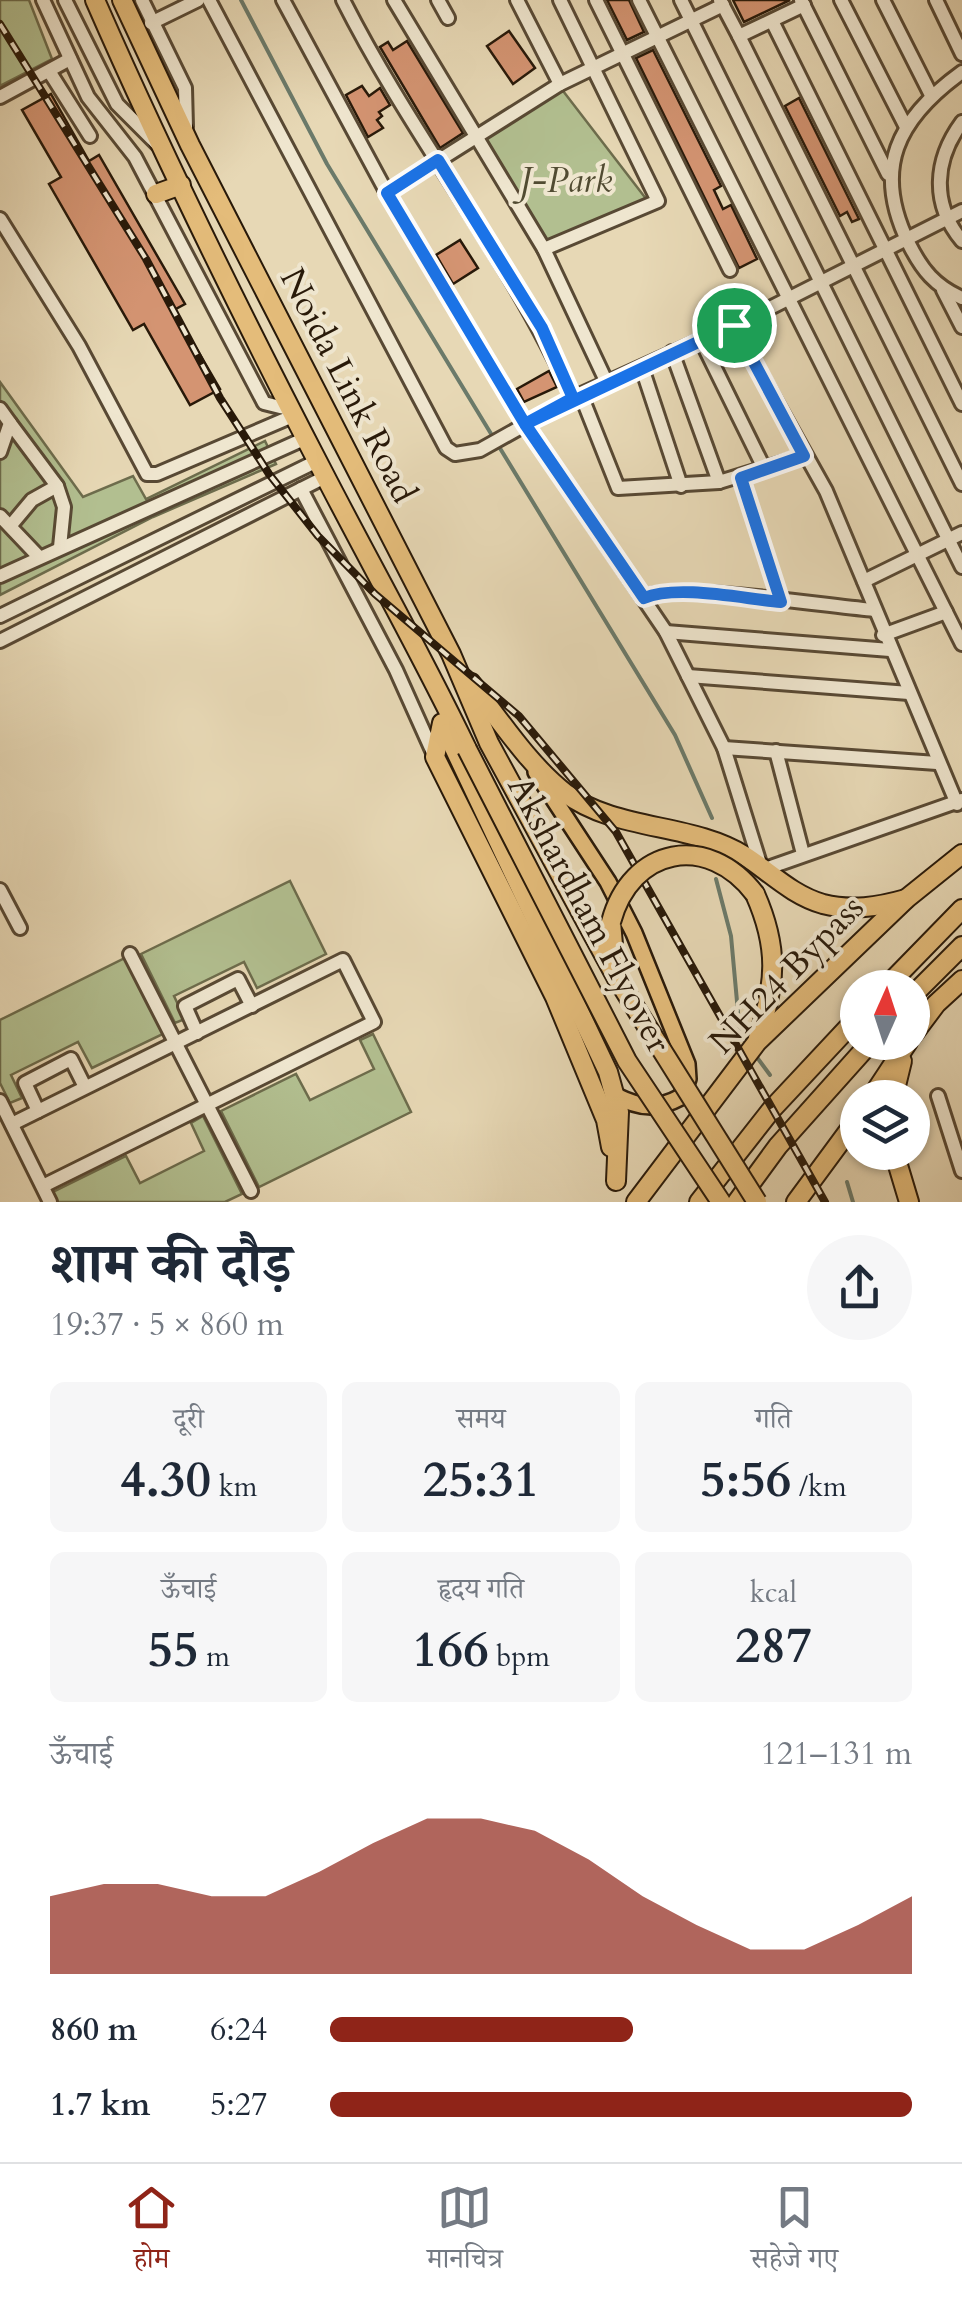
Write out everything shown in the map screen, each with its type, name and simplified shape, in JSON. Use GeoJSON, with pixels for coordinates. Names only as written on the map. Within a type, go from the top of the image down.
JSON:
{"type":"FeatureCollection","features":[{"type":"Feature","properties":{"kind":"highway","name":"Noida Link Road"},"geometry":{"type":"LineString","coordinates":[[95,0],[134,88],[321,469],[418,647]]}},
{"type":"Feature","properties":{"kind":"highway","name":"Noida Link Road"},"geometry":{"type":"LineString","coordinates":[[122,0],[190,145],[450,654]]}},
{"type":"Feature","properties":{"kind":"highway"},"geometry":{"type":"LineString","coordinates":[[156,194],[181,185]]}},
{"type":"Feature","properties":{"kind":"highway"},"geometry":{"type":"LineString","coordinates":[[418,647],[458,762],[608,1072],[616,1096],[620,1143],[612,1202]]}},
{"type":"Feature","properties":{"kind":"highway","name":"Akshardham Flyover"},"geometry":{"type":"LineString","coordinates":[[418,647],[628,1060],[721,1202]]}},
{"type":"Feature","properties":{"kind":"highway"},"geometry":{"type":"LineString","coordinates":[[450,654],[546,776],[570,796],[598,811],[744,855],[803,896],[822,904],[864,908],[906,898]]}},
{"type":"Feature","properties":{"kind":"highway","name":"Akshardham Flyover"},"geometry":{"type":"LineString","coordinates":[[450,654],[489,743],[616,978],[756,1202]]}},
{"type":"Feature","properties":{"kind":"highway"},"geometry":{"type":"LineString","coordinates":[[442,721],[434,757],[562,1014],[606,1120],[616,1182]]}},
{"type":"Feature","properties":{"kind":"highway","name":"NH24 Bypass"},"geometry":{"type":"LineString","coordinates":[[636,1202],[757,1042],[906,898],[962,854]]}},
{"type":"Feature","properties":{"kind":"highway"},"geometry":{"type":"LineString","coordinates":[[616,978],[611,922],[617,902],[636,876],[662,859],[705,856],[725,864],[755,894],[768,924],[774,974],[757,1042]]}},
{"type":"Feature","properties":{"kind":"highway"},"geometry":{"type":"LineString","coordinates":[[903,970],[962,909]]}},
{"type":"Feature","properties":{"kind":"highway"},"geometry":{"type":"LineString","coordinates":[[930,978],[962,946]]}},
{"type":"Feature","properties":{"kind":"highway"},"geometry":{"type":"LineString","coordinates":[[930,1012],[962,980]]}},
{"type":"Feature","properties":{"kind":"highway"},"geometry":{"type":"LineString","coordinates":[[699,1202],[772,1109],[840,1036]]}},
{"type":"Feature","properties":{"kind":"highway"},"geometry":{"type":"LineString","coordinates":[[738,1202],[778,1146],[855,1060]]}},
{"type":"Feature","properties":{"kind":"highway"},"geometry":{"type":"LineString","coordinates":[[796,1202],[840,1142]]}},
{"type":"Feature","properties":{"kind":"highway"},"geometry":{"type":"LineString","coordinates":[[900,1170],[910,1202]]}},
{"type":"Feature","properties":{"kind":"main road"},"geometry":{"type":"LineString","coordinates":[[518,743],[608,882],[634,934],[687,1064],[688,1079],[681,1097],[662,1108],[635,1105],[616,1096]]}},
{"type":"Feature","properties":{"kind":"street"},"geometry":{"type":"LineString","coordinates":[[43,0],[88,98],[135,157],[264,403],[294,412]]}},
{"type":"Feature","properties":{"kind":"street"},"geometry":{"type":"LineString","coordinates":[[66,0],[117,104],[166,152]]}},
{"type":"Feature","properties":{"kind":"street"},"geometry":{"type":"LineString","coordinates":[[142,0],[185,88],[190,145]]}},
{"type":"Feature","properties":{"kind":"street"},"geometry":{"type":"LineString","coordinates":[[151,22],[198,0]]}},
{"type":"Feature","properties":{"kind":"street"},"geometry":{"type":"LineString","coordinates":[[209,0],[446,448],[454,454],[480,450],[577,396],[734,325],[962,211]]}},
{"type":"Feature","properties":{"kind":"street"},"geometry":{"type":"LineString","coordinates":[[283,0],[387,193],[525,424],[666,632],[724,748],[762,870],[959,802],[937,764],[826,492],[734,325]]}},
{"type":"Feature","properties":{"kind":"street"},"geometry":{"type":"LineString","coordinates":[[343,0],[374,62],[542,328],[618,488],[719,482],[804,456]]}},
{"type":"Feature","properties":{"kind":"street"},"geometry":{"type":"LineString","coordinates":[[394,0],[544,249],[607,383]]}},
{"type":"Feature","properties":{"kind":"street"},"geometry":{"type":"LineString","coordinates":[[438,0],[448,18]]}},
{"type":"Feature","properties":{"kind":"street"},"geometry":{"type":"LineString","coordinates":[[516,0],[560,84]]}},
{"type":"Feature","properties":{"kind":"street"},"geometry":{"type":"LineString","coordinates":[[544,249],[658,201],[560,0]]}},
{"type":"Feature","properties":{"kind":"street"},"geometry":{"type":"LineString","coordinates":[[596,0],[730,270]]}},
{"type":"Feature","properties":{"kind":"street"},"geometry":{"type":"LineString","coordinates":[[639,0],[962,644]]}},
{"type":"Feature","properties":{"kind":"street"},"geometry":{"type":"LineString","coordinates":[[681,0],[962,567]]}},
{"type":"Feature","properties":{"kind":"street"},"geometry":{"type":"LineString","coordinates":[[841,0],[906,128]]}},
{"type":"Feature","properties":{"kind":"street"},"geometry":{"type":"LineString","coordinates":[[883,0],[930,94]]}},
{"type":"Feature","properties":{"kind":"street"},"geometry":{"type":"LineString","coordinates":[[936,0],[962,54]]}},
{"type":"Feature","properties":{"kind":"street"},"geometry":{"type":"LineString","coordinates":[[739,36],[802,2],[888,174],[906,238],[922,269],[943,290],[962,327]]}},
{"type":"Feature","properties":{"kind":"street"},"geometry":{"type":"LineString","coordinates":[[387,193],[560,84],[722,3],[962,484]]}},
{"type":"Feature","properties":{"kind":"street"},"geometry":{"type":"LineString","coordinates":[[772,20],[962,404]]}},
{"type":"Feature","properties":{"kind":"street"},"geometry":{"type":"LineString","coordinates":[[0,98],[70,59]]}},
{"type":"Feature","properties":{"kind":"street"},"geometry":{"type":"LineString","coordinates":[[49,71],[90,136]]}},
{"type":"Feature","properties":{"kind":"street"},"geometry":{"type":"LineString","coordinates":[[888,174],[906,128],[930,94],[962,72]]}},
{"type":"Feature","properties":{"kind":"street"},"geometry":{"type":"LineString","coordinates":[[962,122],[946,147],[938,170],[940,197],[947,218],[962,241]]}},
{"type":"Feature","properties":{"kind":"street"},"geometry":{"type":"LineString","coordinates":[[0,218],[78,346],[147,474],[157,474],[294,412]]}},
{"type":"Feature","properties":{"kind":"street"},"geometry":{"type":"LineString","coordinates":[[943,290],[962,298]]}},
{"type":"Feature","properties":{"kind":"street"},"geometry":{"type":"LineString","coordinates":[[701,340],[765,470]]}},
{"type":"Feature","properties":{"kind":"street"},"geometry":{"type":"LineString","coordinates":[[672,352],[719,482]]}},
{"type":"Feature","properties":{"kind":"street"},"geometry":{"type":"LineString","coordinates":[[642,368],[681,486]]}},
{"type":"Feature","properties":{"kind":"street"},"geometry":{"type":"LineString","coordinates":[[0,409],[58,486],[64,507],[60,547]]}},
{"type":"Feature","properties":{"kind":"street"},"geometry":{"type":"LineString","coordinates":[[0,452],[10,424]]}},
{"type":"Feature","properties":{"kind":"street"},"geometry":{"type":"LineString","coordinates":[[0,576],[306,438]]}},
{"type":"Feature","properties":{"kind":"street"},"geometry":{"type":"LineString","coordinates":[[0,641],[302,489],[321,469]]}},
{"type":"Feature","properties":{"kind":"street"},"geometry":{"type":"LineString","coordinates":[[0,616],[321,469]]}},
{"type":"Feature","properties":{"kind":"street"},"geometry":{"type":"LineString","coordinates":[[741,478],[781,602]]}},
{"type":"Feature","properties":{"kind":"street"},"geometry":{"type":"LineString","coordinates":[[12,524],[32,500],[58,486]]}},
{"type":"Feature","properties":{"kind":"street"},"geometry":{"type":"LineString","coordinates":[[302,489],[396,670],[434,757]]}},
{"type":"Feature","properties":{"kind":"street"},"geometry":{"type":"LineString","coordinates":[[0,516],[12,524],[38,557]]}},
{"type":"Feature","properties":{"kind":"street"},"geometry":{"type":"LineString","coordinates":[[864,581],[962,533]]}},
{"type":"Feature","properties":{"kind":"street"},"geometry":{"type":"LineString","coordinates":[[644,598],[656,593],[704,595],[874,610]]}},
{"type":"Feature","properties":{"kind":"street"},"geometry":{"type":"LineString","coordinates":[[884,636],[946,612]]}},
{"type":"Feature","properties":{"kind":"street"},"geometry":{"type":"LineString","coordinates":[[666,632],[890,650]]}},
{"type":"Feature","properties":{"kind":"street"},"geometry":{"type":"LineString","coordinates":[[688,676],[908,693]]}},
{"type":"Feature","properties":{"kind":"street"},"geometry":{"type":"LineString","coordinates":[[724,748],[937,764]]}},
{"type":"Feature","properties":{"kind":"street"},"geometry":{"type":"LineString","coordinates":[[776,751],[803,854]]}},
{"type":"Feature","properties":{"kind":"street"},"geometry":{"type":"LineString","coordinates":[[0,890],[20,928]]}},
{"type":"Feature","properties":{"kind":"street"},"geometry":{"type":"LineString","coordinates":[[130,954],[252,1191]]}},
{"type":"Feature","properties":{"kind":"street"},"geometry":{"type":"LineString","coordinates":[[12,1124],[343,960],[374,1022],[43,1186]]}},
{"type":"Feature","properties":{"kind":"street"},"geometry":{"type":"LineString","coordinates":[[197,1033],[185,1006],[238,979],[252,1006]]}},
{"type":"Feature","properties":{"kind":"street"},"geometry":{"type":"LineString","coordinates":[[38,1111],[26,1084],[71,1060],[85,1088]]}},
{"type":"Feature","properties":{"kind":"street"},"geometry":{"type":"LineString","coordinates":[[938,1096],[962,1171]]}},
{"type":"Feature","properties":{"kind":"street"},"geometry":{"type":"LineString","coordinates":[[0,1101],[50,1202]]}},
{"type":"Feature","properties":{"kind":"green space"},"geometry":{"type":"Polygon","coordinates":[[[0,0],[29,0],[52,59],[0,86],[0,0]]]}},
{"type":"Feature","properties":{"kind":"green space","name":"J-Park"},"geometry":{"type":"Polygon","coordinates":[[[560,87],[647,200],[545,247],[481,135],[560,87]]]}},
{"type":"Feature","properties":{"kind":"green space"},"geometry":{"type":"Polygon","coordinates":[[[0,382],[83,497],[133,476],[146,499],[265,441],[276,464],[153,517],[0,595],[0,382]]]}},
{"type":"Feature","properties":{"kind":"green space"},"geometry":{"type":"Polygon","coordinates":[[[290,881],[326,954],[257,988],[244,962],[174,996],[185,1019],[175,1023],[141,954],[290,881]]]}},
{"type":"Feature","properties":{"kind":"green space"},"geometry":{"type":"Polygon","coordinates":[[[125,958],[163,1034],[92,1068],[78,1042],[11,1075],[22,1098],[10,1103],[0,1083],[0,1020],[125,958]]]}},
{"type":"Feature","properties":{"kind":"green space"},"geometry":{"type":"Polygon","coordinates":[[[373,1034],[411,1112],[259,1187],[221,1111],[296,1074],[310,1100],[374,1069],[360,1040],[373,1034]]]}},
{"type":"Feature","properties":{"kind":"green space"},"geometry":{"type":"Polygon","coordinates":[[[203,1116],[242,1194],[225,1202],[56,1202],[51,1193],[126,1156],[140,1183],[204,1151],[191,1123],[203,1116]]]}},
{"type":"Feature","properties":{"kind":"building"},"geometry":{"type":"Polygon","coordinates":[[[607,0],[629,0],[644,32],[627,40],[607,0]]]}},
{"type":"Feature","properties":{"kind":"building"},"geometry":{"type":"Polygon","coordinates":[[[733,0],[790,0],[744,22],[733,0]]]}},
{"type":"Feature","properties":{"kind":"building"},"geometry":{"type":"Polygon","coordinates":[[[509,31],[535,68],[513,84],[487,46],[509,31]]]}},
{"type":"Feature","properties":{"kind":"building"},"geometry":{"type":"Polygon","coordinates":[[[407,41],[463,133],[440,148],[380,47],[388,42],[393,50],[407,41]]]}},
{"type":"Feature","properties":{"kind":"building"},"geometry":{"type":"Polygon","coordinates":[[[653,50],[721,186],[714,190],[723,209],[731,205],[757,259],[739,268],[636,58],[653,50]]]}},
{"type":"Feature","properties":{"kind":"building"},"geometry":{"type":"Polygon","coordinates":[[[362,86],[369,96],[380,88],[390,105],[379,112],[382,116],[377,120],[383,128],[368,137],[346,95],[362,86]]]}},
{"type":"Feature","properties":{"kind":"building"},"geometry":{"type":"Polygon","coordinates":[[[51,94],[89,161],[99,155],[185,304],[174,310],[220,389],[190,405],[144,324],[133,330],[49,184],[61,177],[22,110],[51,94]]]}},
{"type":"Feature","properties":{"kind":"building"},"geometry":{"type":"Polygon","coordinates":[[[799,98],[859,219],[852,222],[847,212],[840,216],[785,106],[799,98]]]}},
{"type":"Feature","properties":{"kind":"building"},"geometry":{"type":"Polygon","coordinates":[[[460,240],[478,268],[453,284],[436,255],[460,240]]]}},
{"type":"Feature","properties":{"kind":"building"},"geometry":{"type":"Polygon","coordinates":[[[549,371],[557,387],[524,402],[517,389],[549,371]]]}},
{"type":"Feature","properties":{"kind":"waterway"},"geometry":{"type":"LineString","coordinates":[[241,0],[327,164],[493,437]]}},
{"type":"Feature","properties":{"kind":"waterway"},"geometry":{"type":"LineString","coordinates":[[498,445],[675,735],[712,818]]}},
{"type":"Feature","properties":{"kind":"waterway"},"geometry":{"type":"LineString","coordinates":[[716,879],[731,936],[740,1034],[747,1044]]}},
{"type":"Feature","properties":{"kind":"waterway"},"geometry":{"type":"LineString","coordinates":[[756,1056],[770,1075]]}},
{"type":"Feature","properties":{"kind":"waterway"},"geometry":{"type":"LineString","coordinates":[[847,1182],[853,1202]]}},
{"type":"Feature","properties":{"kind":"railway"},"geometry":{"type":"LineString","coordinates":[[0,24],[146,259],[220,398],[269,474],[318,536],[375,594],[519,716],[616,832],[825,1202]]}},
{"type":"Feature","properties":{"kind":"route"},"geometry":{"type":"LineString","coordinates":[[734,325],[525,424],[387,193],[438,160],[542,328],[573,398],[525,424],[644,598],[656,593],[781,602],[741,478],[804,456],[734,325]]}}]}
